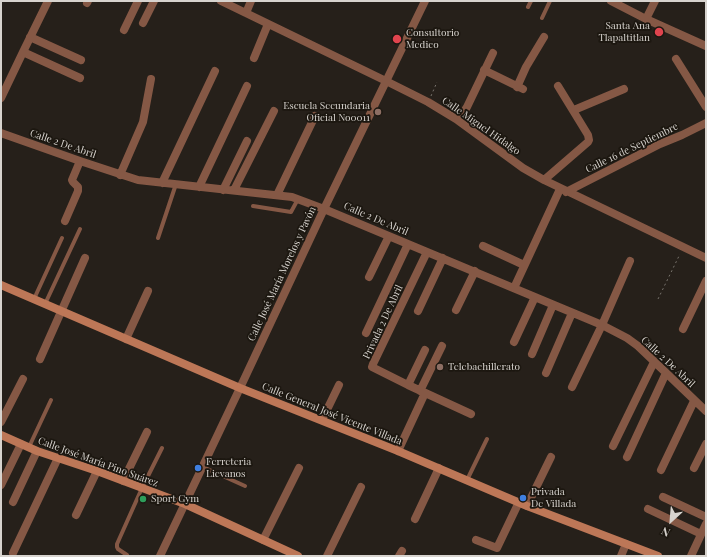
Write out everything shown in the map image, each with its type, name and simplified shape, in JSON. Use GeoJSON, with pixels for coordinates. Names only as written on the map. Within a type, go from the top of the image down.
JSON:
{"type":"FeatureCollection","features":[{"type":"Feature","properties":{"kind":"main road","name":"Calle General José Vicente Villada"},"geometry":{"type":"LineString","coordinates":[[1,285],[240,388],[398,451],[527,506],[658,556]]}},
{"type":"Feature","properties":{"kind":"main road","name":"Calle José María Pino Suárez"},"geometry":{"type":"LineString","coordinates":[[2,438],[25,445],[185,504],[298,556]]}},
{"type":"Feature","properties":{"kind":"street"},"geometry":{"type":"LineString","coordinates":[[1,98],[48,1]]}},
{"type":"Feature","properties":{"kind":"street"},"geometry":{"type":"LineString","coordinates":[[124,30],[138,1]]}},
{"type":"Feature","properties":{"kind":"street"},"geometry":{"type":"LineString","coordinates":[[143,23],[154,1]]}},
{"type":"Feature","properties":{"kind":"street","name":"Calle Miguel Hidalgo"},"geometry":{"type":"LineString","coordinates":[[222,1],[428,102],[456,119],[523,168],[544,180],[706,258]]}},
{"type":"Feature","properties":{"kind":"street"},"geometry":{"type":"LineString","coordinates":[[246,13],[252,1]]}},
{"type":"Feature","properties":{"kind":"street","name":"Calle José María Morelos y Pavón"},"geometry":{"type":"LineString","coordinates":[[160,556],[324,208],[425,1]]}},
{"type":"Feature","properties":{"kind":"street"},"geometry":{"type":"LineString","coordinates":[[611,1],[627,5],[646,19],[706,46]]}},
{"type":"Feature","properties":{"kind":"street"},"geometry":{"type":"LineString","coordinates":[[646,19],[655,1]]}},
{"type":"Feature","properties":{"kind":"street"},"geometry":{"type":"LineString","coordinates":[[254,58],[268,24]]}},
{"type":"Feature","properties":{"kind":"street"},"geometry":{"type":"LineString","coordinates":[[30,37],[81,60]]}},
{"type":"Feature","properties":{"kind":"street"},"geometry":{"type":"LineString","coordinates":[[484,70],[520,88],[526,67],[544,37]]}},
{"type":"Feature","properties":{"kind":"street"},"geometry":{"type":"LineString","coordinates":[[23,52],[80,78]]}},
{"type":"Feature","properties":{"kind":"street"},"geometry":{"type":"LineString","coordinates":[[456,119],[467,107],[493,53]]}},
{"type":"Feature","properties":{"kind":"street"},"geometry":{"type":"LineString","coordinates":[[676,59],[706,107]]}},
{"type":"Feature","properties":{"kind":"street"},"geometry":{"type":"LineString","coordinates":[[162,183],[214,71]]}},
{"type":"Feature","properties":{"kind":"street"},"geometry":{"type":"LineString","coordinates":[[120,175],[143,122],[151,79]]}},
{"type":"Feature","properties":{"kind":"street"},"geometry":{"type":"LineString","coordinates":[[199,187],[247,86]]}},
{"type":"Feature","properties":{"kind":"street"},"geometry":{"type":"LineString","coordinates":[[544,180],[589,140],[588,135],[574,110],[558,86]]}},
{"type":"Feature","properties":{"kind":"street"},"geometry":{"type":"LineString","coordinates":[[574,110],[624,88]]}},
{"type":"Feature","properties":{"kind":"street"},"geometry":{"type":"LineString","coordinates":[[234,190],[274,111]]}},
{"type":"Feature","properties":{"kind":"street"},"geometry":{"type":"LineString","coordinates":[[277,195],[315,116]]}},
{"type":"Feature","properties":{"kind":"street","name":"Calle 16 de Septiembre"},"geometry":{"type":"LineString","coordinates":[[563,190],[706,123]]}},
{"type":"Feature","properties":{"kind":"street","name":"Calle 2 De Abril"},"geometry":{"type":"LineString","coordinates":[[1,133],[138,180],[292,197],[324,208],[572,312],[627,338],[638,346],[706,411]]}},
{"type":"Feature","properties":{"kind":"street"},"geometry":{"type":"LineString","coordinates":[[223,190],[247,141]]}},
{"type":"Feature","properties":{"kind":"street"},"geometry":{"type":"LineString","coordinates":[[65,221],[78,191],[78,187],[72,180],[80,161]]}},
{"type":"Feature","properties":{"kind":"street"},"geometry":{"type":"LineString","coordinates":[[514,288],[524,265],[563,190]]}},
{"type":"Feature","properties":{"kind":"street"},"geometry":{"type":"LineString","coordinates":[[369,277],[389,236]]}},
{"type":"Feature","properties":{"kind":"street"},"geometry":{"type":"LineString","coordinates":[[366,333],[408,244]]}},
{"type":"Feature","properties":{"kind":"street"},"geometry":{"type":"LineString","coordinates":[[483,246],[524,265]]}},
{"type":"Feature","properties":{"kind":"street","name":"Privada 2 De Abril"},"geometry":{"type":"LineString","coordinates":[[427,252],[372,366],[408,385],[471,414]]}},
{"type":"Feature","properties":{"kind":"street"},"geometry":{"type":"LineString","coordinates":[[40,359],[85,258]]}},
{"type":"Feature","properties":{"kind":"street"},"geometry":{"type":"LineString","coordinates":[[418,311],[443,258]]}},
{"type":"Feature","properties":{"kind":"street"},"geometry":{"type":"LineString","coordinates":[[572,387],[602,325],[630,260]]}},
{"type":"Feature","properties":{"kind":"street"},"geometry":{"type":"LineString","coordinates":[[456,310],[475,272]]}},
{"type":"Feature","properties":{"kind":"street"},"geometry":{"type":"LineString","coordinates":[[683,329],[706,281]]}},
{"type":"Feature","properties":{"kind":"street"},"geometry":{"type":"LineString","coordinates":[[126,339],[148,291]]}},
{"type":"Feature","properties":{"kind":"street"},"geometry":{"type":"LineString","coordinates":[[514,342],[535,297]]}},
{"type":"Feature","properties":{"kind":"street"},"geometry":{"type":"LineString","coordinates":[[532,354],[553,305]]}},
{"type":"Feature","properties":{"kind":"street"},"geometry":{"type":"LineString","coordinates":[[546,373],[572,312]]}},
{"type":"Feature","properties":{"kind":"street"},"geometry":{"type":"LineString","coordinates":[[398,451],[442,346]]}},
{"type":"Feature","properties":{"kind":"street"},"geometry":{"type":"LineString","coordinates":[[408,385],[425,350]]}},
{"type":"Feature","properties":{"kind":"street"},"geometry":{"type":"LineString","coordinates":[[613,446],[654,362]]}},
{"type":"Feature","properties":{"kind":"street"},"geometry":{"type":"LineString","coordinates":[[627,457],[666,373]]}},
{"type":"Feature","properties":{"kind":"street"},"geometry":{"type":"LineString","coordinates":[[1,422],[23,379]]}},
{"type":"Feature","properties":{"kind":"street"},"geometry":{"type":"LineString","coordinates":[[322,420],[339,385]]}},
{"type":"Feature","properties":{"kind":"street"},"geometry":{"type":"LineString","coordinates":[[661,470],[694,401]]}},
{"type":"Feature","properties":{"kind":"street"},"geometry":{"type":"LineString","coordinates":[[123,481],[147,432]]}},
{"type":"Feature","properties":{"kind":"street"},"geometry":{"type":"LineString","coordinates":[[694,468],[706,444]]}},
{"type":"Feature","properties":{"kind":"street"},"geometry":{"type":"LineString","coordinates":[[1,485],[25,445]]}},
{"type":"Feature","properties":{"kind":"street"},"geometry":{"type":"LineString","coordinates":[[13,502],[37,450]]}},
{"type":"Feature","properties":{"kind":"street"},"geometry":{"type":"LineString","coordinates":[[13,553],[58,458]]}},
{"type":"Feature","properties":{"kind":"street"},"geometry":{"type":"LineString","coordinates":[[527,506],[551,458]]}},
{"type":"Feature","properties":{"kind":"street"},"geometry":{"type":"LineString","coordinates":[[263,540],[299,468]]}},
{"type":"Feature","properties":{"kind":"street"},"geometry":{"type":"LineString","coordinates":[[414,519],[439,468]]}},
{"type":"Feature","properties":{"kind":"street"},"geometry":{"type":"LineString","coordinates":[[76,514],[97,471]]}},
{"type":"Feature","properties":{"kind":"street"},"geometry":{"type":"LineString","coordinates":[[327,556],[361,487]]}},
{"type":"Feature","properties":{"kind":"street"},"geometry":{"type":"LineString","coordinates":[[663,497],[706,517]]}},
{"type":"Feature","properties":{"kind":"street"},"geometry":{"type":"LineString","coordinates":[[476,540],[497,548],[519,502]]}},
{"type":"Feature","properties":{"kind":"street"},"geometry":{"type":"LineString","coordinates":[[648,509],[701,534]]}},
{"type":"Feature","properties":{"kind":"street"},"geometry":{"type":"LineString","coordinates":[[691,556],[706,524]]}},
{"type":"Feature","properties":{"kind":"street"},"geometry":{"type":"LineString","coordinates":[[621,556],[626,544]]}},
{"type":"Feature","properties":{"kind":"lane"},"geometry":{"type":"LineString","coordinates":[[528,7],[531,1]]}},
{"type":"Feature","properties":{"kind":"lane"},"geometry":{"type":"LineString","coordinates":[[542,18],[550,1]]}},
{"type":"Feature","properties":{"kind":"lane"},"geometry":{"type":"LineString","coordinates":[[158,238],[176,184]]}},
{"type":"Feature","properties":{"kind":"lane"},"geometry":{"type":"LineString","coordinates":[[253,206],[290,212],[298,199]]}},
{"type":"Feature","properties":{"kind":"lane"},"geometry":{"type":"LineString","coordinates":[[45,304],[80,229]]}},
{"type":"Feature","properties":{"kind":"lane"},"geometry":{"type":"LineString","coordinates":[[33,299],[62,238]]}},
{"type":"Feature","properties":{"kind":"lane"},"geometry":{"type":"LineString","coordinates":[[25,445],[50,400]]}},
{"type":"Feature","properties":{"kind":"lane"},"geometry":{"type":"LineString","coordinates":[[467,480],[487,439]]}},
{"type":"Feature","properties":{"kind":"lane"},"geometry":{"type":"LineString","coordinates":[[127,555],[116,547],[142,488],[162,448]]}},
{"type":"Feature","properties":{"kind":"lane"},"geometry":{"type":"LineString","coordinates":[[202,467],[245,486]]}},
{"type":"Feature","properties":{"kind":"path"},"geometry":{"type":"LineString","coordinates":[[428,102],[437,82]]}},
{"type":"Feature","properties":{"kind":"path"},"geometry":{"type":"LineString","coordinates":[[658,299],[683,247]]}},
{"type":"Feature","properties":{"kind":"place","name":"Santa Ana Tlapaltitlan"},"geometry":{"type":"Point","coordinates":[659,32]}},
{"type":"Feature","properties":{"kind":"place","name":"Consultorio Medico"},"geometry":{"type":"Point","coordinates":[397,39]}},
{"type":"Feature","properties":{"kind":"place","name":"Escuela Secundaria Oficial No0011"},"geometry":{"type":"Point","coordinates":[378,112]}},
{"type":"Feature","properties":{"kind":"place","name":"Telebachillerato"},"geometry":{"type":"Point","coordinates":[440,367]}},
{"type":"Feature","properties":{"kind":"place","name":"Ferreteria Lievanos"},"geometry":{"type":"Point","coordinates":[198,468]}},
{"type":"Feature","properties":{"kind":"place","name":"Privada De Villada"},"geometry":{"type":"Point","coordinates":[523,498]}},
{"type":"Feature","properties":{"kind":"place","name":"Sport Gym"},"geometry":{"type":"Point","coordinates":[143,499]}}]}
